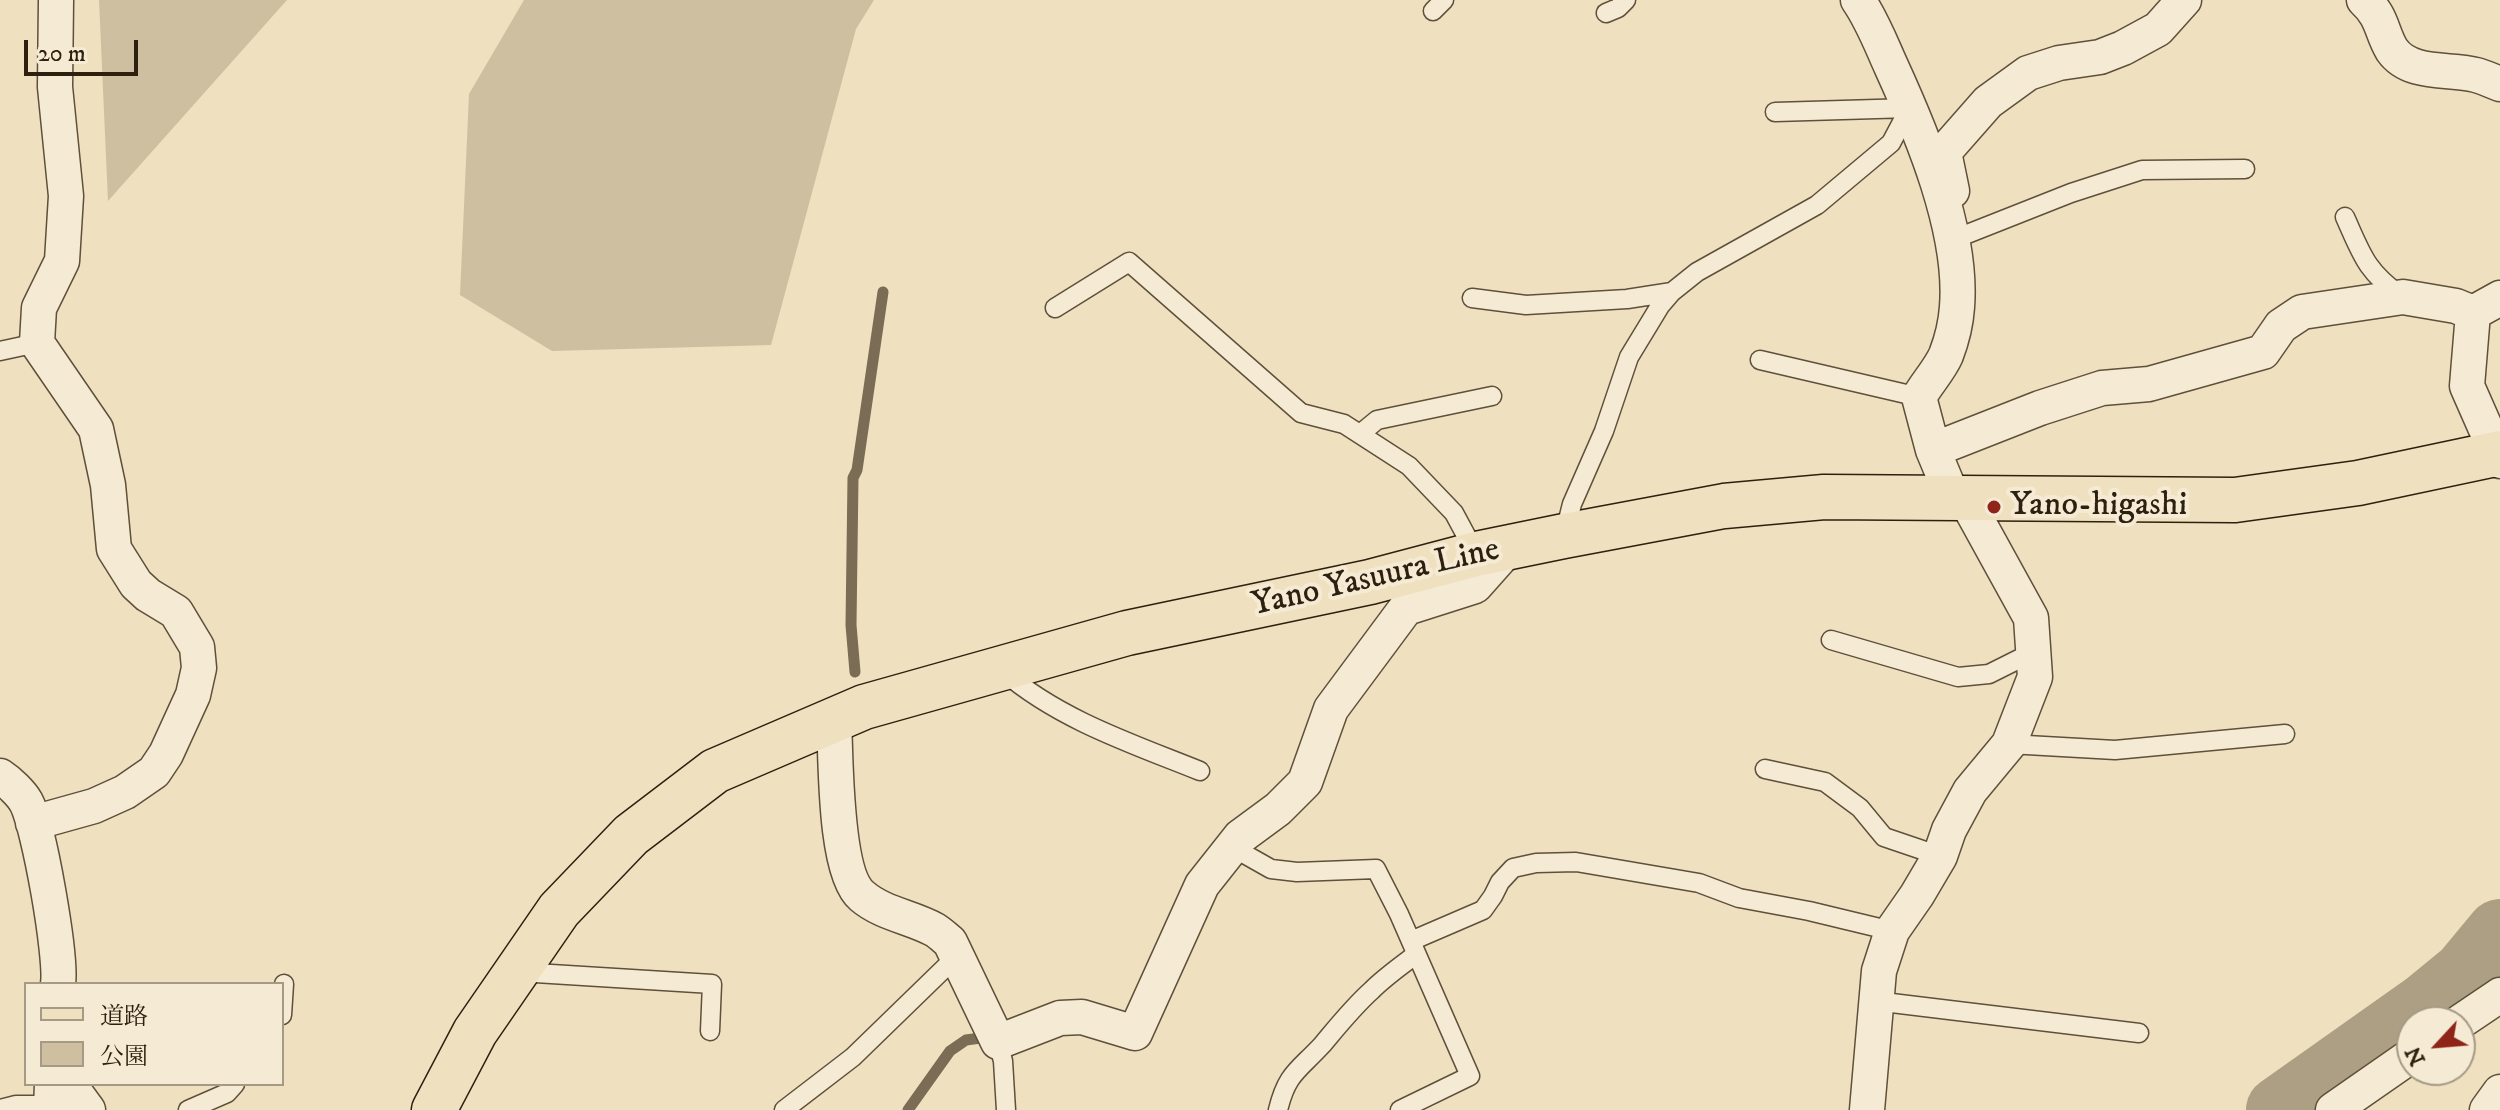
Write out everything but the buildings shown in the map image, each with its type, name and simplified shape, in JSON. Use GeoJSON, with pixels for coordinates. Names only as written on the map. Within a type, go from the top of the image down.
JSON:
{"type":"FeatureCollection","features":[{"type":"Feature","properties":{"kind":"main road","name":"Yano Yasuura Line"},"geometry":{"type":"LineString","coordinates":[[434,1110],[475,1032],[559,910],[631,835],[715,771],[864,707],[1127,633],[1370,582],[1564,536],[1724,506],[1824,497],[2235,500],[2358,483],[2499,456]]}},
{"type":"Feature","properties":{"kind":"street"},"geometry":{"type":"LineString","coordinates":[[33,823],[94,806],[125,792],[154,772],[166,754],[193,695],[199,668],[197,647],[176,612],[136,584],[114,549],[108,485],[96,429],[37,343],[39,308],[62,261],[65,222],[66,196],[55,87],[56,0]]}},
{"type":"Feature","properties":{"kind":"street"},"geometry":{"type":"LineString","coordinates":[[1858,0],[1910,108],[1949,224],[1957,274],[1957,309],[1945,356],[1919,397],[1933,450],[2031,618],[2035,677],[2009,744],[1970,791],[1949,830],[1940,856],[1892,931],[1879,971],[1867,1110]]}},
{"type":"Feature","properties":{"kind":"street"},"geometry":{"type":"LineString","coordinates":[[1949,224],[1953,194],[1944,152],[1988,102],[2028,73],[2100,57],[2123,48],[2158,29],[2184,0]]}},
{"type":"Feature","properties":{"kind":"street"},"geometry":{"type":"LineString","coordinates":[[2364,0],[2381,21],[2393,51],[2403,59],[2417,67],[2474,74],[2500,84]]}},
{"type":"Feature","properties":{"kind":"street"},"geometry":{"type":"LineString","coordinates":[[1933,450],[2040,408],[2102,388],[2149,384],[2263,352],[2281,326],[2302,312],[2403,297],[2456,306],[2487,306],[2467,386],[2499,456]]}},
{"type":"Feature","properties":{"kind":"street"},"geometry":{"type":"LineString","coordinates":[[834,720],[841,843],[854,886],[866,899],[895,915],[935,930],[950,942],[998,1042],[1060,1018],[1082,1017],[1135,1033],[1202,885],[1240,837],[1278,809],[1305,782],[1331,709],[1406,608],[1475,586],[1492,552]]}},
{"type":"Feature","properties":{"kind":"street"},"geometry":{"type":"LineString","coordinates":[[0,776],[25,801],[33,823],[52,918],[60,972],[58,982]]}},
{"type":"Feature","properties":{"kind":"street"},"geometry":{"type":"LineString","coordinates":[[2333,1110],[2396,1066]]}},
{"type":"Feature","properties":{"kind":"street"},"geometry":{"type":"LineString","coordinates":[[2487,1110],[2500,1092]]}},
{"type":"Feature","properties":{"kind":"street"},"geometry":{"type":"LineString","coordinates":[[55,1096],[88,1110]]}},
{"type":"Feature","properties":{"kind":"lane"},"geometry":{"type":"LineString","coordinates":[[1606,13],[1626,0]]}},
{"type":"Feature","properties":{"kind":"lane"},"geometry":{"type":"LineString","coordinates":[[1775,112],[1910,108]]}},
{"type":"Feature","properties":{"kind":"lane"},"geometry":{"type":"LineString","coordinates":[[1564,536],[1572,504],[1604,431],[1629,357],[1660,306],[1697,272],[1817,205],[1891,143],[1910,108]]}},
{"type":"Feature","properties":{"kind":"lane"},"geometry":{"type":"LineString","coordinates":[[1949,224],[2071,193],[2142,170],[2245,169]]}},
{"type":"Feature","properties":{"kind":"lane"},"geometry":{"type":"LineString","coordinates":[[2345,217],[2367,266],[2403,297]]}},
{"type":"Feature","properties":{"kind":"lane"},"geometry":{"type":"LineString","coordinates":[[1055,308],[1129,262],[1301,413],[1344,424],[1409,466],[1492,552]]}},
{"type":"Feature","properties":{"kind":"lane"},"geometry":{"type":"LineString","coordinates":[[1472,298],[1526,305],[1627,299],[1672,292]]}},
{"type":"Feature","properties":{"kind":"lane"},"geometry":{"type":"LineString","coordinates":[[0,351],[37,343]]}},
{"type":"Feature","properties":{"kind":"lane"},"geometry":{"type":"LineString","coordinates":[[1760,360],[1919,397]]}},
{"type":"Feature","properties":{"kind":"lane"},"geometry":{"type":"LineString","coordinates":[[1360,434],[1377,420],[1492,396]]}},
{"type":"Feature","properties":{"kind":"lane"},"geometry":{"type":"LineString","coordinates":[[1831,640],[1958,677],[1989,674],[2033,652]]}},
{"type":"Feature","properties":{"kind":"lane"},"geometry":{"type":"LineString","coordinates":[[1001,670],[1028,693],[1093,727],[1200,771]]}},
{"type":"Feature","properties":{"kind":"lane"},"geometry":{"type":"LineString","coordinates":[[2009,744],[2115,750],[2285,734]]}},
{"type":"Feature","properties":{"kind":"lane"},"geometry":{"type":"LineString","coordinates":[[1765,769],[1825,782],[1860,808],[1884,837],[1940,856]]}},
{"type":"Feature","properties":{"kind":"lane"},"geometry":{"type":"LineString","coordinates":[[1232,847],[1271,869],[1297,872],[1376,869],[1470,1076],[1400,1110]]}},
{"type":"Feature","properties":{"kind":"lane"},"geometry":{"type":"LineString","coordinates":[[1278,1110],[1283,1089],[1292,1073],[1321,1046],[1339,1023],[1413,948],[1483,910],[1500,882],[1513,868],[1536,863],[1576,862],[1699,883],[1739,898],[1892,931]]}},
{"type":"Feature","properties":{"kind":"lane"},"geometry":{"type":"LineString","coordinates":[[784,1110],[853,1057],[958,955]]}},
{"type":"Feature","properties":{"kind":"lane"},"geometry":{"type":"LineString","coordinates":[[517,971],[712,984],[710,1031]]}},
{"type":"Feature","properties":{"kind":"lane"},"geometry":{"type":"LineString","coordinates":[[1875,1001],[2139,1033]]}},
{"type":"Feature","properties":{"kind":"lane"},"geometry":{"type":"LineString","coordinates":[[998,1042],[1003,1061],[1006,1110]]}},
{"type":"Feature","properties":{"kind":"lane"},"geometry":{"type":"LineString","coordinates":[[188,1110],[227,1093],[233,1086]]}},
{"type":"Feature","properties":{"kind":"lane"},"geometry":{"type":"LineString","coordinates":[[0,1109],[55,1096]]}},
{"type":"Feature","properties":{"kind":"green space"},"geometry":{"type":"Polygon","coordinates":[[[99,0],[287,0],[108,201],[99,0]]]}},
{"type":"Feature","properties":{"kind":"green space"},"geometry":{"type":"Polygon","coordinates":[[[524,0],[874,0],[856,29],[771,345],[552,351],[460,295],[469,94],[524,0]]]}},
{"type":"Feature","properties":{"kind":"waterway"},"geometry":{"type":"LineString","coordinates":[[855,672],[851,625],[853,478],[857,470],[883,292]]}},
{"type":"Feature","properties":{"kind":"waterway"},"geometry":{"type":"LineString","coordinates":[[2280,1110],[2427,1006],[2466,974],[2500,933]]}},
{"type":"Feature","properties":{"kind":"waterway"},"geometry":{"type":"LineString","coordinates":[[908,1110],[950,1051],[966,1040],[988,1037]]}},
{"type":"Feature","properties":{"kind":"place","name":"Yano-higashi"},"geometry":{"type":"Point","coordinates":[1994,507]}}]}
